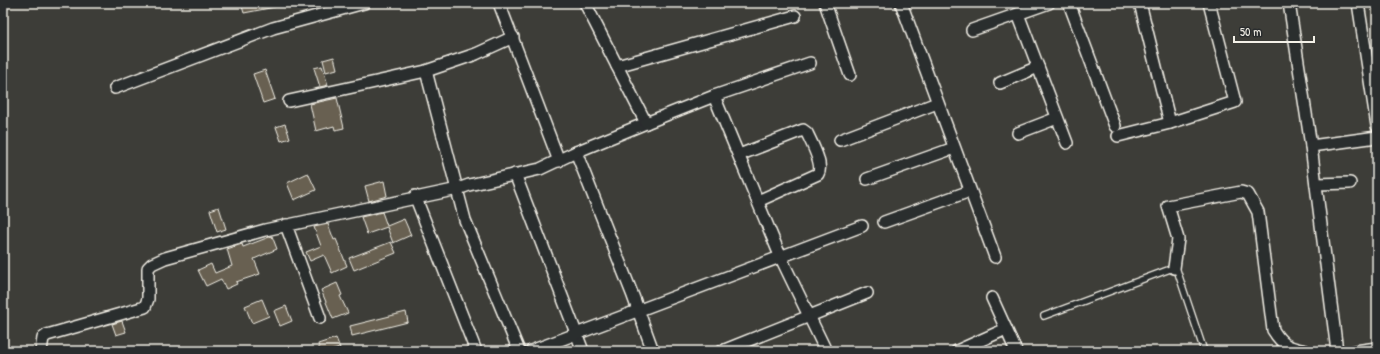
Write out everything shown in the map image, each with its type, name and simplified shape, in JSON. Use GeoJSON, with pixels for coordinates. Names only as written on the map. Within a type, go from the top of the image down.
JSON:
{"type":"FeatureCollection","features":[{"type":"Feature","properties":{"kind":"street"},"geometry":{"type":"LineString","coordinates":[[115,88],[273,28],[364,3]]}},
{"type":"Feature","properties":{"kind":"street"},"geometry":{"type":"LineString","coordinates":[[498,3],[513,37],[559,161]]}},
{"type":"Feature","properties":{"kind":"street"},"geometry":{"type":"LineString","coordinates":[[585,3],[646,123]]}},
{"type":"Feature","properties":{"kind":"street"},"geometry":{"type":"LineString","coordinates":[[825,3],[850,75]]}},
{"type":"Feature","properties":{"kind":"street"},"geometry":{"type":"LineString","coordinates":[[901,3],[995,257]]}},
{"type":"Feature","properties":{"kind":"street"},"geometry":{"type":"LineString","coordinates":[[972,30],[1048,3]]}},
{"type":"Feature","properties":{"kind":"street"},"geometry":{"type":"LineString","coordinates":[[1068,3],[1116,131],[1170,123],[1235,102],[1209,3]]}},
{"type":"Feature","properties":{"kind":"street"},"geometry":{"type":"LineString","coordinates":[[1140,3],[1170,123]]}},
{"type":"Feature","properties":{"kind":"street"},"geometry":{"type":"LineString","coordinates":[[1289,3],[1312,146],[1337,351]]}},
{"type":"Feature","properties":{"kind":"street"},"geometry":{"type":"LineString","coordinates":[[1358,3],[1377,126]]}},
{"type":"Feature","properties":{"kind":"street"},"geometry":{"type":"LineString","coordinates":[[1018,14],[1067,143]]}},
{"type":"Feature","properties":{"kind":"street"},"geometry":{"type":"LineString","coordinates":[[617,66],[795,16]]}},
{"type":"Feature","properties":{"kind":"street"},"geometry":{"type":"LineString","coordinates":[[289,101],[426,71],[476,54],[513,37]]}},
{"type":"Feature","properties":{"kind":"street"},"geometry":{"type":"LineString","coordinates":[[41,351],[43,338],[47,335],[145,307],[148,299],[148,268],[152,264],[165,258],[286,225],[415,196],[458,189],[540,169],[576,152],[714,96],[810,63]]}},
{"type":"Feature","properties":{"kind":"street"},"geometry":{"type":"LineString","coordinates":[[1000,83],[1038,67]]}},
{"type":"Feature","properties":{"kind":"street"},"geometry":{"type":"LineString","coordinates":[[426,71],[465,220],[519,351]]}},
{"type":"Feature","properties":{"kind":"street"},"geometry":{"type":"LineString","coordinates":[[714,96],[781,258],[826,351]]}},
{"type":"Feature","properties":{"kind":"street"},"geometry":{"type":"LineString","coordinates":[[840,140],[937,102]]}},
{"type":"Feature","properties":{"kind":"street"},"geometry":{"type":"LineString","coordinates":[[1018,133],[1057,118]]}},
{"type":"Feature","properties":{"kind":"street"},"geometry":{"type":"LineString","coordinates":[[739,155],[803,130],[807,133],[821,167],[818,174],[758,201]]}},
{"type":"Feature","properties":{"kind":"street"},"geometry":{"type":"LineString","coordinates":[[1312,146],[1377,137]]}},
{"type":"Feature","properties":{"kind":"street"},"geometry":{"type":"LineString","coordinates":[[867,179],[954,148]]}},
{"type":"Feature","properties":{"kind":"street"},"geometry":{"type":"LineString","coordinates":[[576,152],[653,351]]}},
{"type":"Feature","properties":{"kind":"street"},"geometry":{"type":"LineString","coordinates":[[515,174],[583,351]]}},
{"type":"Feature","properties":{"kind":"street"},"geometry":{"type":"LineString","coordinates":[[1316,184],[1350,183]]}},
{"type":"Feature","properties":{"kind":"street"},"geometry":{"type":"LineString","coordinates":[[884,222],[970,191]]}},
{"type":"Feature","properties":{"kind":"street"},"geometry":{"type":"LineString","coordinates":[[1174,268],[1178,239],[1168,206],[1240,192],[1248,194],[1258,212],[1274,330],[1280,341],[1289,348],[1306,351]]}},
{"type":"Feature","properties":{"kind":"street"},"geometry":{"type":"LineString","coordinates":[[415,196],[476,351]]}},
{"type":"Feature","properties":{"kind":"street"},"geometry":{"type":"LineString","coordinates":[[286,225],[320,318]]}},
{"type":"Feature","properties":{"kind":"street"},"geometry":{"type":"LineString","coordinates":[[537,350],[577,333],[781,258],[862,226]]}},
{"type":"Feature","properties":{"kind":"street"},"geometry":{"type":"LineString","coordinates":[[722,351],[867,293]]}},
{"type":"Feature","properties":{"kind":"street"},"geometry":{"type":"LineString","coordinates":[[992,298],[1016,351]]}},
{"type":"Feature","properties":{"kind":"street"},"geometry":{"type":"LineString","coordinates":[[956,351],[1006,328]]}},
{"type":"Feature","properties":{"kind":"street"},"geometry":{"type":"LineString","coordinates":[[1355,351],[1377,348]]}},
{"type":"Feature","properties":{"kind":"lane"},"geometry":{"type":"LineString","coordinates":[[1044,316],[1174,268],[1177,270],[1204,351]]}},
{"type":"Feature","properties":{"kind":"building"},"geometry":{"type":"Polygon","coordinates":[[[241,3],[274,3],[275,7],[244,13],[241,3]]]}},
{"type":"Feature","properties":{"kind":"building"},"geometry":{"type":"Polygon","coordinates":[[[334,57],[337,69],[326,72],[323,60],[334,57]]]}},
{"type":"Feature","properties":{"kind":"building"},"geometry":{"type":"Polygon","coordinates":[[[322,66],[328,85],[320,87],[314,68],[322,66]]]}},
{"type":"Feature","properties":{"kind":"building"},"geometry":{"type":"Polygon","coordinates":[[[265,70],[275,99],[263,103],[253,74],[265,70]]]}},
{"type":"Feature","properties":{"kind":"building"},"geometry":{"type":"Polygon","coordinates":[[[337,98],[344,128],[335,130],[334,126],[316,131],[310,104],[337,98]]]}},
{"type":"Feature","properties":{"kind":"building"},"geometry":{"type":"Polygon","coordinates":[[[285,124],[290,138],[281,141],[276,127],[285,124]]]}},
{"type":"Feature","properties":{"kind":"building"},"geometry":{"type":"Polygon","coordinates":[[[308,173],[316,190],[294,200],[287,183],[308,173]]]}},
{"type":"Feature","properties":{"kind":"building"},"geometry":{"type":"Polygon","coordinates":[[[384,181],[387,196],[369,201],[365,186],[384,181]]]}},
{"type":"Feature","properties":{"kind":"building"},"geometry":{"type":"Polygon","coordinates":[[[219,207],[226,229],[217,232],[210,210],[219,207]]]}},
{"type":"Feature","properties":{"kind":"building"},"geometry":{"type":"Polygon","coordinates":[[[382,212],[387,226],[404,219],[411,235],[393,243],[387,227],[367,234],[361,217],[382,212]]]}},
{"type":"Feature","properties":{"kind":"building"},"geometry":{"type":"Polygon","coordinates":[[[328,224],[347,266],[332,273],[324,255],[310,261],[306,252],[321,246],[314,227],[328,224]]]}},
{"type":"Feature","properties":{"kind":"building"},"geometry":{"type":"Polygon","coordinates":[[[272,236],[277,249],[254,259],[260,274],[236,282],[237,284],[226,289],[221,279],[206,286],[198,270],[211,264],[215,273],[232,266],[227,249],[242,244],[243,247],[272,236]]]}},
{"type":"Feature","properties":{"kind":"building"},"geometry":{"type":"Polygon","coordinates":[[[391,242],[396,253],[354,270],[349,258],[391,242]]]}},
{"type":"Feature","properties":{"kind":"building"},"geometry":{"type":"Polygon","coordinates":[[[337,283],[342,295],[340,296],[348,313],[333,319],[321,290],[337,283]]]}},
{"type":"Feature","properties":{"kind":"building"},"geometry":{"type":"Polygon","coordinates":[[[262,299],[269,316],[252,323],[245,306],[262,299]]]}},
{"type":"Feature","properties":{"kind":"building"},"geometry":{"type":"Polygon","coordinates":[[[286,306],[292,321],[280,326],[274,311],[286,306]]]}},
{"type":"Feature","properties":{"kind":"building"},"geometry":{"type":"Polygon","coordinates":[[[406,312],[408,322],[352,336],[350,326],[406,312]]]}},
{"type":"Feature","properties":{"kind":"building"},"geometry":{"type":"Polygon","coordinates":[[[122,321],[126,332],[116,335],[112,324],[122,321]]]}},
{"type":"Feature","properties":{"kind":"building"},"geometry":{"type":"Polygon","coordinates":[[[336,338],[340,348],[330,351],[320,351],[318,344],[336,338]]]}}]}
